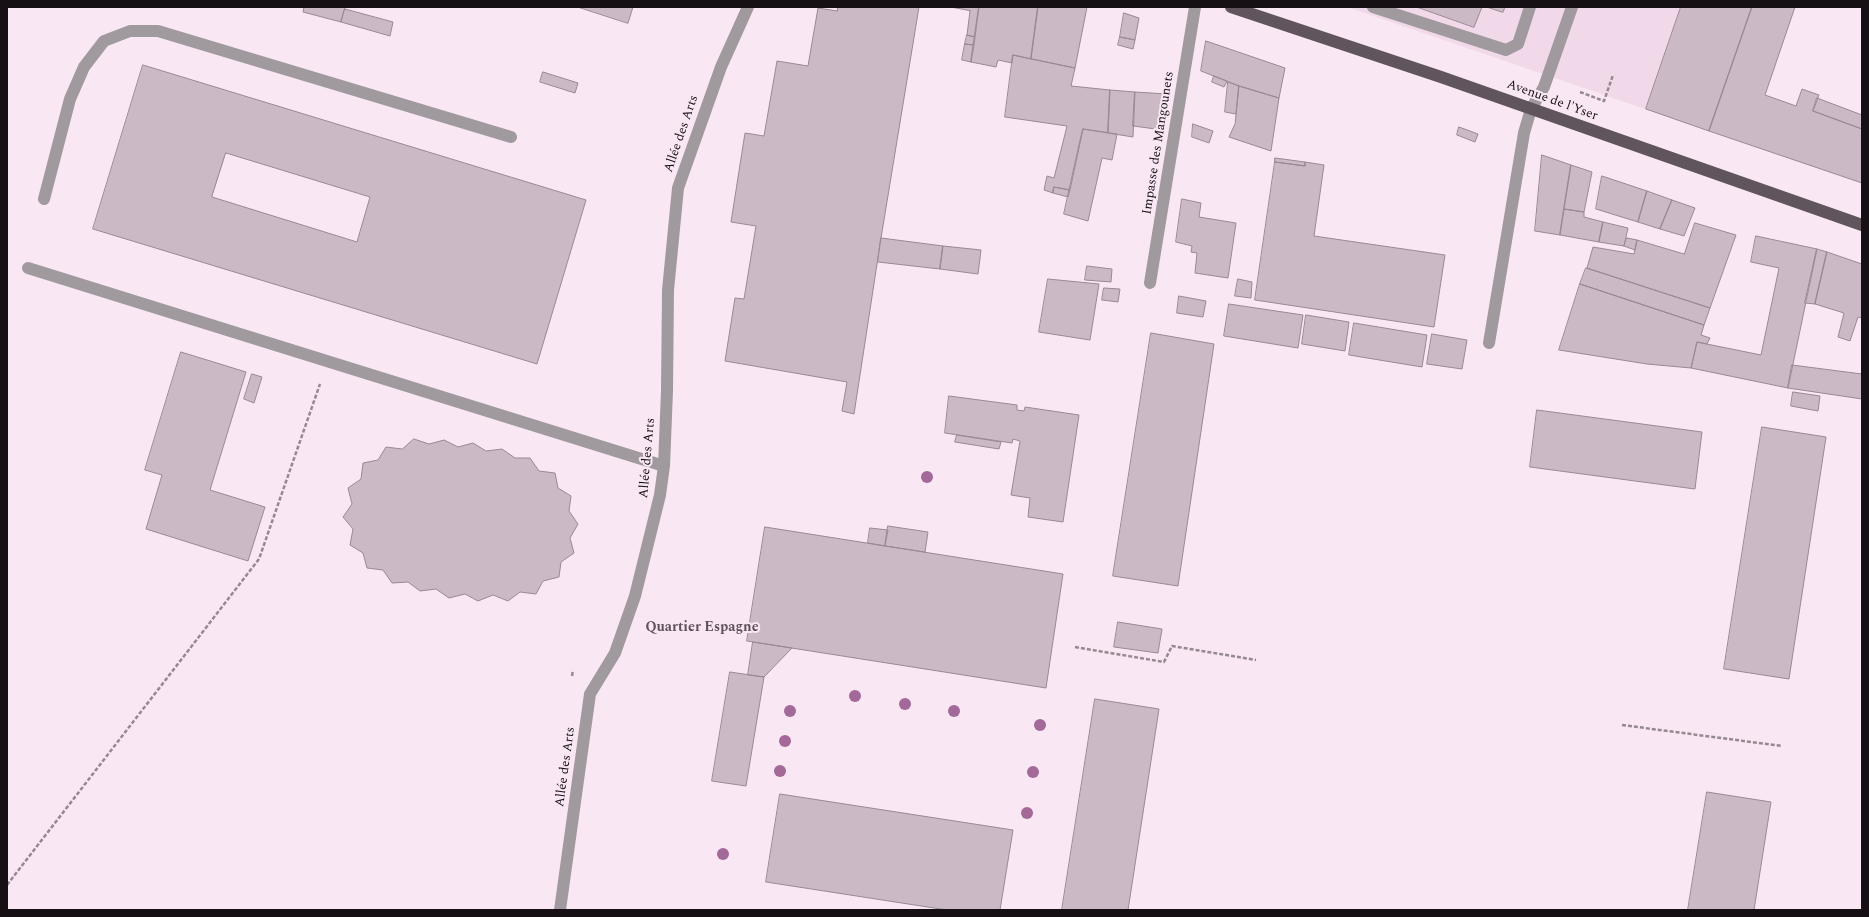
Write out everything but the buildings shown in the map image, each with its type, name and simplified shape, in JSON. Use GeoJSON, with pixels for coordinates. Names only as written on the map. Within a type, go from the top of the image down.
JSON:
{"type":"FeatureCollection","features":[{"type":"Feature","properties":{"kind":"main road","name":"Avenue de l'Yser"},"geometry":{"type":"LineString","coordinates":[[1231,7],[1532,109],[1862,225]]}},
{"type":"Feature","properties":{"kind":"street","name":"Allée des Arts"},"geometry":{"type":"LineString","coordinates":[[560,910],[590,694],[614,653],[635,596],[660,495],[664,466],[668,290],[678,188],[720,67],[748,7]]}},
{"type":"Feature","properties":{"kind":"street","name":"Impasse des Mangounets"},"geometry":{"type":"LineString","coordinates":[[1150,283],[1195,7]]}},
{"type":"Feature","properties":{"kind":"street"},"geometry":{"type":"LineString","coordinates":[[1373,7],[1506,50],[1518,44],[1530,7]]}},
{"type":"Feature","properties":{"kind":"street"},"geometry":{"type":"LineString","coordinates":[[1489,344],[1524,133],[1532,109],[1544,87],[1572,7]]}},
{"type":"Feature","properties":{"kind":"street"},"geometry":{"type":"LineString","coordinates":[[44,199],[70,99],[84,66],[104,41],[130,31],[158,31],[511,138]]}},
{"type":"Feature","properties":{"kind":"street"},"geometry":{"type":"LineString","coordinates":[[28,268],[664,466]]}},
{"type":"Feature","properties":{"kind":"path"},"geometry":{"type":"LineString","coordinates":[[1580,92],[1604,101],[1613,75]]}},
{"type":"Feature","properties":{"kind":"path"},"geometry":{"type":"LineString","coordinates":[[7,885],[259,559],[327,362]]}},
{"type":"Feature","properties":{"kind":"path"},"geometry":{"type":"LineString","coordinates":[[1075,647],[1164,662],[1172,646],[1256,660]]}},
{"type":"Feature","properties":{"kind":"path"},"geometry":{"type":"LineString","coordinates":[[1622,725],[1782,746]]}},
{"type":"Feature","properties":{"kind":"shaded area"},"geometry":{"type":"Polygon","coordinates":[[[1347,7],[1752,7],[1709,131],[1347,7]]]}},
{"type":"Feature","properties":{"kind":"district","name":"Quartier Espagne"},"geometry":{"type":"Point","coordinates":[702,628]}}]}
